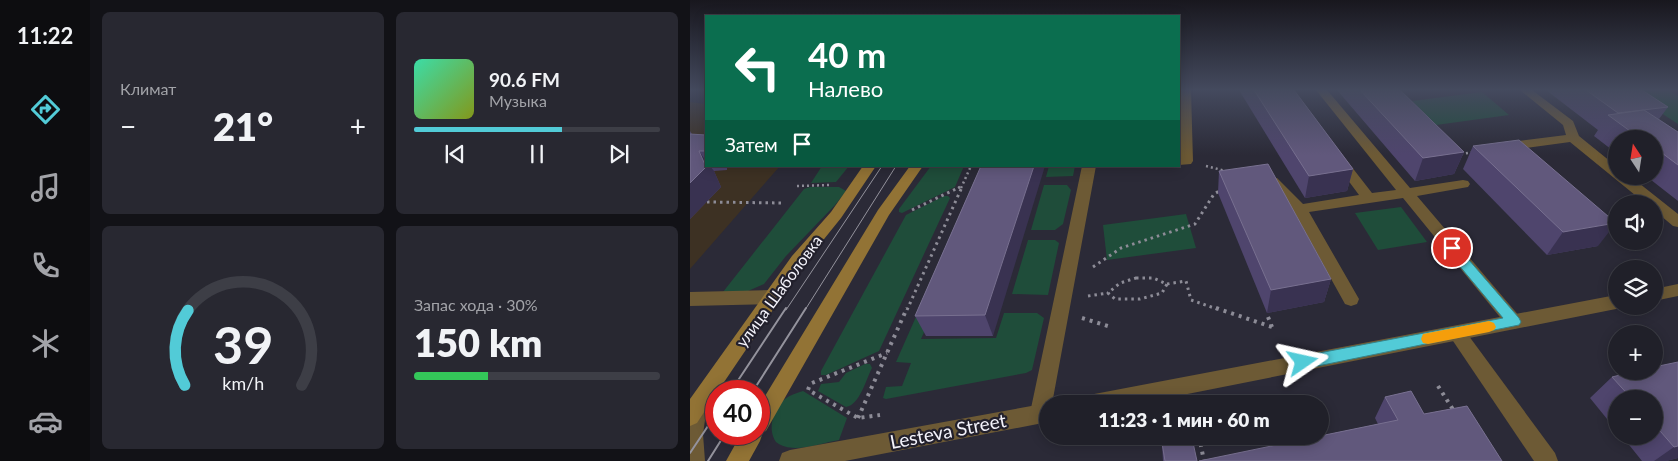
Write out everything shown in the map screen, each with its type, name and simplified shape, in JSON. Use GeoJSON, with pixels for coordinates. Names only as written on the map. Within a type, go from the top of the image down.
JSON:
{"type":"FeatureCollection","features":[{"type":"Feature","properties":{"kind":"main road","name":"улица Шаболовка"},"geometry":{"type":"LineString","coordinates":[[694,411],[798,260],[836,215],[869,167]]}},
{"type":"Feature","properties":{"kind":"main road"},"geometry":{"type":"LineString","coordinates":[[770,405],[883,213],[916,167]]}},
{"type":"Feature","properties":{"kind":"main road"},"geometry":{"type":"LineString","coordinates":[[737,461],[746,445]]}},
{"type":"Feature","properties":{"kind":"street"},"geometry":{"type":"LineString","coordinates":[[1182,161],[1183,112]]}},
{"type":"Feature","properties":{"kind":"street"},"geometry":{"type":"LineString","coordinates":[[1339,112],[1514,322]]}},
{"type":"Feature","properties":{"kind":"street"},"geometry":{"type":"LineString","coordinates":[[1553,112],[1569,124],[1573,138],[1608,166]]}},
{"type":"Feature","properties":{"kind":"street"},"geometry":{"type":"LineString","coordinates":[[1519,145],[1573,138]]}},
{"type":"Feature","properties":{"kind":"street"},"geometry":{"type":"LineString","coordinates":[[1334,152],[1368,198]]}},
{"type":"Feature","properties":{"kind":"street"},"geometry":{"type":"LineString","coordinates":[[1047,395],[1065,286],[1089,167]]}},
{"type":"Feature","properties":{"kind":"street"},"geometry":{"type":"LineString","coordinates":[[1272,181],[1300,209],[1350,299]]}},
{"type":"Feature","properties":{"kind":"street"},"geometry":{"type":"LineString","coordinates":[[1300,209],[1464,184]]}},
{"type":"Feature","properties":{"kind":"street"},"geometry":{"type":"LineString","coordinates":[[1632,185],[1678,222]]}},
{"type":"Feature","properties":{"kind":"street"},"geometry":{"type":"LineString","coordinates":[[1663,293],[1678,290]]}},
{"type":"Feature","properties":{"kind":"street"},"geometry":{"type":"LineString","coordinates":[[690,299],[772,297]]}},
{"type":"Feature","properties":{"kind":"street"},"geometry":{"type":"LineString","coordinates":[[1136,395],[1608,304]]}},
{"type":"Feature","properties":{"kind":"street"},"geometry":{"type":"LineString","coordinates":[[1457,333],[1547,461]]}},
{"type":"Feature","properties":{"kind":"street"},"geometry":{"type":"LineString","coordinates":[[694,411],[690,447],[694,461]]}},
{"type":"Feature","properties":{"kind":"street","name":"Lesteva Street"},"geometry":{"type":"LineString","coordinates":[[790,461],[1039,414]]}},
{"type":"Feature","properties":{"kind":"path"},"geometry":{"type":"LineString","coordinates":[[1464,184],[1457,155],[1475,152]]}},
{"type":"Feature","properties":{"kind":"path"},"geometry":{"type":"LineString","coordinates":[[1182,161],[1231,172]]}},
{"type":"Feature","properties":{"kind":"path"},"geometry":{"type":"LineString","coordinates":[[858,418],[971,167]]}},
{"type":"Feature","properties":{"kind":"path"},"geometry":{"type":"LineString","coordinates":[[797,186],[837,185]]}},
{"type":"Feature","properties":{"kind":"path"},"geometry":{"type":"LineString","coordinates":[[904,213],[962,186]]}},
{"type":"Feature","properties":{"kind":"path"},"geometry":{"type":"LineString","coordinates":[[1065,286],[1121,248],[1195,224],[1214,194],[1223,189]]}},
{"type":"Feature","properties":{"kind":"path"},"geometry":{"type":"LineString","coordinates":[[707,202],[783,203]]}},
{"type":"Feature","properties":{"kind":"path"},"geometry":{"type":"LineString","coordinates":[[1167,284],[1162,293],[1140,299],[1115,299],[1108,293],[1114,284],[1136,278],[1158,278],[1167,284],[1186,282],[1190,300],[1272,327],[1268,317]]}},
{"type":"Feature","properties":{"kind":"path"},"geometry":{"type":"LineString","coordinates":[[812,383],[887,353]]}},
{"type":"Feature","properties":{"kind":"path"},"geometry":{"type":"LineString","coordinates":[[1438,386],[1458,419]]}},
{"type":"Feature","properties":{"kind":"path"},"geometry":{"type":"LineString","coordinates":[[808,390],[858,418],[880,416]]}},
{"type":"Feature","properties":{"kind":"path"},"geometry":{"type":"LineString","coordinates":[[1201,445],[1204,461]]}},
{"type":"Feature","properties":{"kind":"shaded area"},"geometry":{"type":"Polygon","coordinates":[[[690,112],[705,112],[705,167],[779,167],[690,269],[690,112]]]}},
{"type":"Feature","properties":{"kind":"green space"},"geometry":{"type":"Polygon","coordinates":[[[1423,112],[1505,112],[1509,115],[1436,125],[1423,112]]]}},
{"type":"Feature","properties":{"kind":"green space"},"geometry":{"type":"Polygon","coordinates":[[[1659,112],[1678,112],[1678,124],[1659,112]]]}},
{"type":"Feature","properties":{"kind":"green space"},"geometry":{"type":"Polygon","coordinates":[[[821,167],[848,167],[836,182],[811,183],[821,167]]]}},
{"type":"Feature","properties":{"kind":"green space"},"geometry":{"type":"Polygon","coordinates":[[[930,167],[964,167],[955,187],[902,213],[899,212],[899,209],[930,167]]]}},
{"type":"Feature","properties":{"kind":"green space"},"geometry":{"type":"Polygon","coordinates":[[[1049,167],[1075,167],[1073,176],[1046,177],[1049,167]]]}},
{"type":"Feature","properties":{"kind":"green space"},"geometry":{"type":"Polygon","coordinates":[[[1044,185],[1067,185],[1071,190],[1063,224],[1055,230],[1031,230],[1044,185]]]}},
{"type":"Feature","properties":{"kind":"green space"},"geometry":{"type":"Polygon","coordinates":[[[810,187],[839,187],[846,191],[786,256],[764,284],[748,291],[723,292],[804,189],[810,187]]]}},
{"type":"Feature","properties":{"kind":"green space"},"geometry":{"type":"Polygon","coordinates":[[[944,196],[950,198],[879,351],[826,375],[821,375],[821,371],[906,215],[944,196]]]}},
{"type":"Feature","properties":{"kind":"green space"},"geometry":{"type":"Polygon","coordinates":[[[1401,207],[1427,242],[1378,250],[1355,213],[1401,207]]]}},
{"type":"Feature","properties":{"kind":"green space"},"geometry":{"type":"Polygon","coordinates":[[[1186,214],[1196,248],[1107,260],[1103,225],[1186,214]]]}},
{"type":"Feature","properties":{"kind":"green space"},"geometry":{"type":"Polygon","coordinates":[[[1028,240],[1055,240],[1059,243],[1048,295],[1012,294],[1028,240]]]}},
{"type":"Feature","properties":{"kind":"green space"},"geometry":{"type":"Polygon","coordinates":[[[939,298],[921,339],[996,338],[1004,313],[1037,313],[1044,318],[1032,370],[1026,373],[886,399],[883,398],[886,387],[902,386],[911,363],[896,362],[923,301],[939,298]]]}},
{"type":"Feature","properties":{"kind":"green space"},"geometry":{"type":"Polygon","coordinates":[[[865,364],[870,364],[872,368],[859,397],[851,405],[846,407],[818,391],[821,384],[839,382],[846,373],[865,364]]]}},
{"type":"Feature","properties":{"kind":"green space"},"geometry":{"type":"Polygon","coordinates":[[[803,391],[847,418],[839,440],[798,448],[790,448],[776,442],[773,437],[772,425],[777,408],[787,398],[803,391]]]}},
{"type":"Feature","properties":{"kind":"building"},"geometry":{"type":"Polygon","coordinates":[[[1268,112],[1310,112],[1353,169],[1309,176],[1268,112]]]}},
{"type":"Feature","properties":{"kind":"building"},"geometry":{"type":"Polygon","coordinates":[[[1380,112],[1422,112],[1464,152],[1423,158],[1380,112]]]}},
{"type":"Feature","properties":{"kind":"building"},"geometry":{"type":"Polygon","coordinates":[[[1646,112],[1678,132],[1678,165],[1663,154],[1663,130],[1629,130],[1608,115],[1646,112]]]}},
{"type":"Feature","properties":{"kind":"building"},"geometry":{"type":"Polygon","coordinates":[[[690,134],[705,135],[705,151],[699,151],[706,167],[690,183],[690,134]]]}},
{"type":"Feature","properties":{"kind":"building"},"geometry":{"type":"Polygon","coordinates":[[[1519,140],[1608,216],[1608,224],[1563,232],[1473,146],[1519,140]]]}},
{"type":"Feature","properties":{"kind":"building"},"geometry":{"type":"Polygon","coordinates":[[[1268,164],[1331,279],[1271,290],[1219,171],[1268,164]]]}},
{"type":"Feature","properties":{"kind":"building"},"geometry":{"type":"Polygon","coordinates":[[[981,167],[1034,167],[985,315],[915,316],[981,167]]]}},
{"type":"Feature","properties":{"kind":"building"},"geometry":{"type":"Polygon","coordinates":[[[1678,362],[1678,446],[1674,447],[1663,434],[1663,390],[1624,390],[1615,380],[1663,380],[1663,365],[1678,362]]]}},
{"type":"Feature","properties":{"kind":"building"},"geometry":{"type":"Polygon","coordinates":[[[1411,391],[1424,414],[1467,406],[1502,461],[1199,461],[1276,445],[1329,445],[1329,434],[1398,420],[1385,397],[1411,391]]]}},
{"type":"Feature","properties":{"kind":"building"},"geometry":{"type":"Polygon","coordinates":[[[1162,445],[1194,445],[1197,461],[1165,461],[1162,445]]]}},
{"type":"Feature","properties":{"kind":"tram line"},"geometry":{"type":"LineString","coordinates":[[786,310],[881,167]]}},
{"type":"Feature","properties":{"kind":"tram line"},"geometry":{"type":"LineString","coordinates":[[805,310],[895,167]]}},
{"type":"Feature","properties":{"kind":"tram line"},"geometry":{"type":"LineString","coordinates":[[738,380],[786,308]]}},
{"type":"Feature","properties":{"kind":"tram line"},"geometry":{"type":"LineString","coordinates":[[760,380],[806,308]]}},
{"type":"Feature","properties":{"kind":"tram line"},"geometry":{"type":"LineString","coordinates":[[690,453],[705,430]]}},
{"type":"Feature","properties":{"kind":"tram line"},"geometry":{"type":"LineString","coordinates":[[708,461],[718,445]]}},
{"type":"Feature","properties":{"kind":"slow traffic"},"geometry":{"type":"LineString","coordinates":[[1428,339],[1489,327]]}},
{"type":"Feature","properties":{"kind":"route"},"geometry":{"type":"LineString","coordinates":[[1303,362],[1514,322],[1452,248]]}}]}
